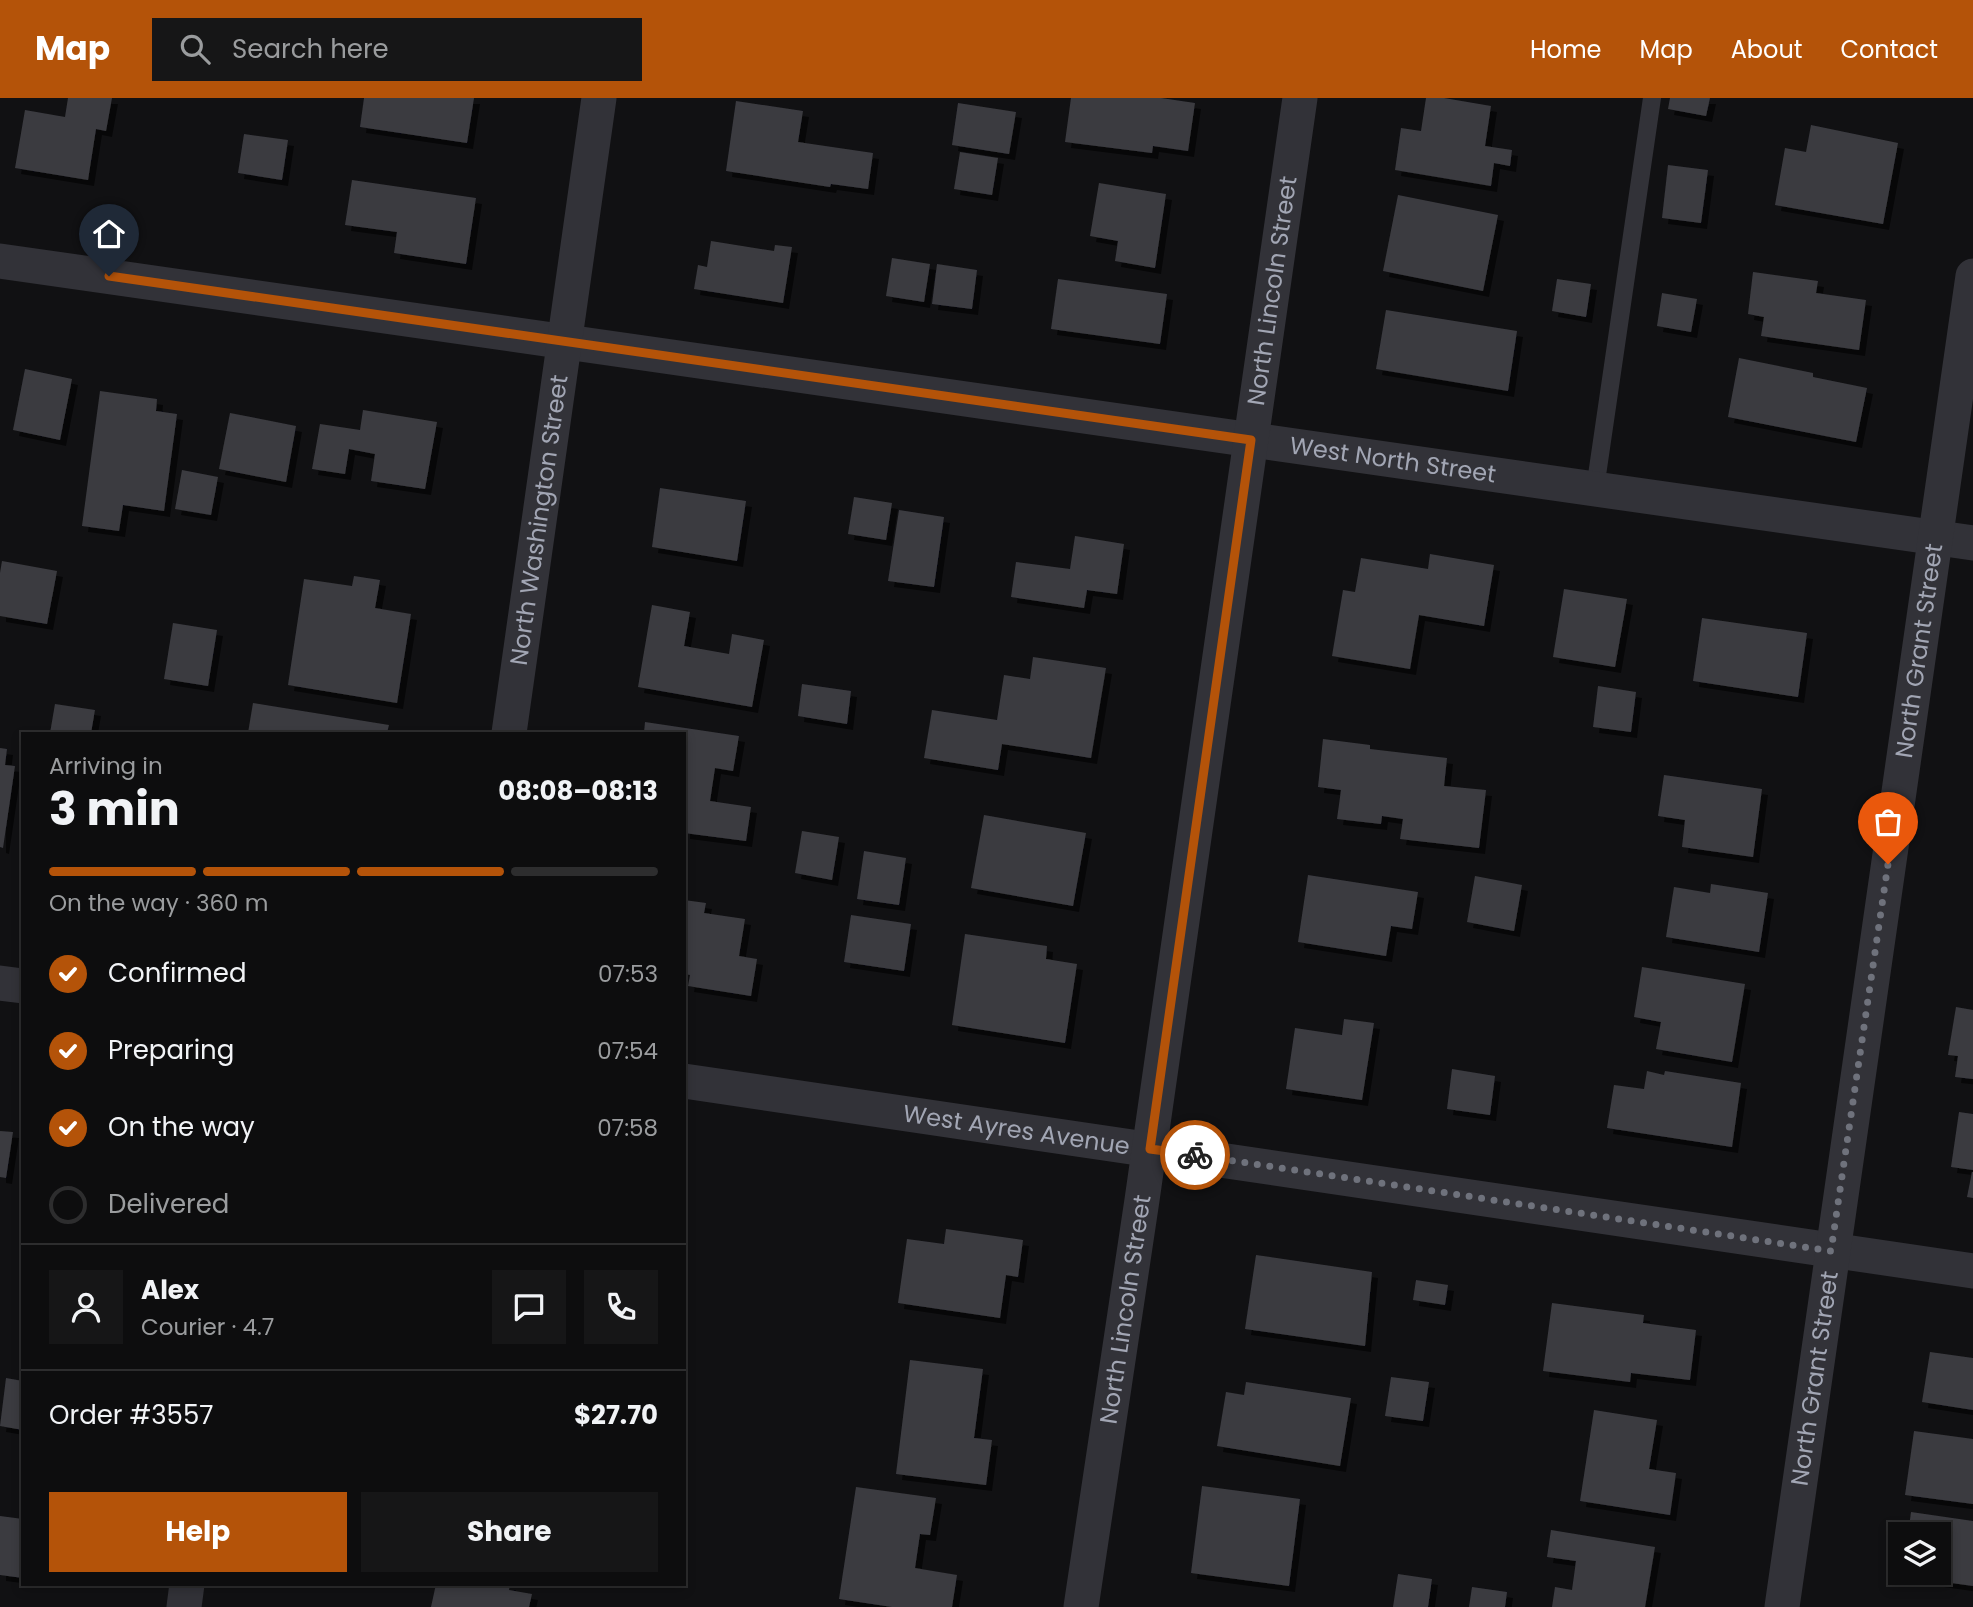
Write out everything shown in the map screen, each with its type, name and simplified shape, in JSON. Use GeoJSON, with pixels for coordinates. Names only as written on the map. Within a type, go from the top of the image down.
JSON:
{"type":"FeatureCollection","features":[{"type":"Feature","properties":{"kind":"street","name":"North Washington Street"},"geometry":{"type":"LineString","coordinates":[[509,732],[599,98]]}},
{"type":"Feature","properties":{"kind":"street","name":"North Lincoln Street"},"geometry":{"type":"LineString","coordinates":[[1081,1607],[1150,1149],[1300,98]]}},
{"type":"Feature","properties":{"kind":"street","name":"West North Street"},"geometry":{"type":"LineString","coordinates":[[0,261],[1973,543]]}},
{"type":"Feature","properties":{"kind":"street","name":"North Grant Street"},"geometry":{"type":"LineString","coordinates":[[1782,1607],[1973,276]]}},
{"type":"Feature","properties":{"kind":"street"},"geometry":{"type":"LineString","coordinates":[[0,983],[21,986]]}},
{"type":"Feature","properties":{"kind":"street","name":"West Ayres Avenue"},"geometry":{"type":"LineString","coordinates":[[686,1082],[1973,1271]]}},
{"type":"Feature","properties":{"kind":"street"},"geometry":{"type":"LineString","coordinates":[[184,1607],[187,1586]]}},
{"type":"Feature","properties":{"kind":"lane"},"geometry":{"type":"LineString","coordinates":[[1595,489],[1652,98]]}},
{"type":"Feature","properties":{"kind":"building"},"geometry":{"type":"Polygon","coordinates":[[[68,98],[112,98],[106,131],[96,129],[88,180],[15,168],[25,110],[65,117],[68,98]]]}},
{"type":"Feature","properties":{"kind":"building"},"geometry":{"type":"Polygon","coordinates":[[[364,98],[474,98],[467,143],[360,127],[364,98]]]}},
{"type":"Feature","properties":{"kind":"building"},"geometry":{"type":"Polygon","coordinates":[[[1071,98],[1161,98],[1195,103],[1188,151],[1153,146],[1152,153],[1065,142],[1071,98]]]}},
{"type":"Feature","properties":{"kind":"building"},"geometry":{"type":"Polygon","coordinates":[[[1426,98],[1444,98],[1491,106],[1485,146],[1512,150],[1510,166],[1494,163],[1491,186],[1395,170],[1401,128],[1421,131],[1426,98]]]}},
{"type":"Feature","properties":{"kind":"building"},"geometry":{"type":"Polygon","coordinates":[[[1670,98],[1710,98],[1706,116],[1668,109],[1670,98]]]}},
{"type":"Feature","properties":{"kind":"building"},"geometry":{"type":"Polygon","coordinates":[[[736,101],[803,111],[798,142],[873,153],[868,189],[831,184],[830,187],[726,171],[736,101]]]}},
{"type":"Feature","properties":{"kind":"building"},"geometry":{"type":"Polygon","coordinates":[[[958,103],[1016,112],[1009,154],[952,145],[958,103]]]}},
{"type":"Feature","properties":{"kind":"building"},"geometry":{"type":"Polygon","coordinates":[[[1811,125],[1898,143],[1883,224],[1775,205],[1785,148],[1806,152],[1811,125]]]}},
{"type":"Feature","properties":{"kind":"building"},"geometry":{"type":"Polygon","coordinates":[[[244,134],[288,140],[282,180],[238,173],[244,134]]]}},
{"type":"Feature","properties":{"kind":"building"},"geometry":{"type":"Polygon","coordinates":[[[960,152],[998,158],[992,195],[954,189],[960,152]]]}},
{"type":"Feature","properties":{"kind":"building"},"geometry":{"type":"Polygon","coordinates":[[[1668,165],[1708,170],[1701,223],[1662,218],[1668,165]]]}},
{"type":"Feature","properties":{"kind":"building"},"geometry":{"type":"Polygon","coordinates":[[[352,180],[476,198],[466,264],[394,253],[397,232],[345,225],[352,180]]]}},
{"type":"Feature","properties":{"kind":"building"},"geometry":{"type":"Polygon","coordinates":[[[1099,183],[1166,194],[1155,268],[1115,261],[1118,241],[1090,236],[1099,183]]]}},
{"type":"Feature","properties":{"kind":"building"},"geometry":{"type":"Polygon","coordinates":[[[1398,195],[1498,215],[1483,291],[1383,271],[1398,195]]]}},
{"type":"Feature","properties":{"kind":"building"},"geometry":{"type":"Polygon","coordinates":[[[711,241],[774,251],[775,245],[792,247],[783,303],[694,289],[698,265],[707,267],[711,241]]]}},
{"type":"Feature","properties":{"kind":"building"},"geometry":{"type":"Polygon","coordinates":[[[892,258],[930,264],[924,302],[886,296],[892,258]]]}},
{"type":"Feature","properties":{"kind":"building"},"geometry":{"type":"Polygon","coordinates":[[[937,264],[977,270],[972,309],[932,304],[937,264]]]}},
{"type":"Feature","properties":{"kind":"building"},"geometry":{"type":"Polygon","coordinates":[[[1753,272],[1818,281],[1816,293],[1866,300],[1859,350],[1761,336],[1764,317],[1748,314],[1753,272]]]}},
{"type":"Feature","properties":{"kind":"building"},"geometry":{"type":"Polygon","coordinates":[[[1058,279],[1167,294],[1160,344],[1051,329],[1058,279]]]}},
{"type":"Feature","properties":{"kind":"building"},"geometry":{"type":"Polygon","coordinates":[[[1557,279],[1591,284],[1586,317],[1552,311],[1557,279]]]}},
{"type":"Feature","properties":{"kind":"building"},"geometry":{"type":"Polygon","coordinates":[[[1662,293],[1697,299],[1691,332],[1657,326],[1662,293]]]}},
{"type":"Feature","properties":{"kind":"building"},"geometry":{"type":"Polygon","coordinates":[[[1386,310],[1517,331],[1508,391],[1376,369],[1386,310]]]}},
{"type":"Feature","properties":{"kind":"building"},"geometry":{"type":"Polygon","coordinates":[[[1739,358],[1813,373],[1813,377],[1867,388],[1856,442],[1728,417],[1739,358]]]}},
{"type":"Feature","properties":{"kind":"building"},"geometry":{"type":"Polygon","coordinates":[[[25,369],[72,379],[60,440],[13,430],[25,369]]]}},
{"type":"Feature","properties":{"kind":"building"},"geometry":{"type":"Polygon","coordinates":[[[100,391],[157,399],[156,411],[177,414],[164,511],[123,505],[119,531],[82,526],[100,391]]]}},
{"type":"Feature","properties":{"kind":"building"},"geometry":{"type":"Polygon","coordinates":[[[363,410],[437,422],[425,489],[371,481],[375,454],[349,449],[345,474],[312,469],[320,424],[360,430],[363,410]]]}},
{"type":"Feature","properties":{"kind":"building"},"geometry":{"type":"Polygon","coordinates":[[[230,413],[296,426],[286,482],[219,469],[230,413]]]}},
{"type":"Feature","properties":{"kind":"building"},"geometry":{"type":"Polygon","coordinates":[[[182,470],[218,477],[211,515],[175,509],[182,470]]]}},
{"type":"Feature","properties":{"kind":"building"},"geometry":{"type":"Polygon","coordinates":[[[660,488],[746,501],[737,561],[652,547],[660,488]]]}},
{"type":"Feature","properties":{"kind":"building"},"geometry":{"type":"Polygon","coordinates":[[[854,497],[892,503],[886,540],[848,534],[854,497]]]}},
{"type":"Feature","properties":{"kind":"building"},"geometry":{"type":"Polygon","coordinates":[[[899,510],[944,517],[934,587],[888,581],[899,510]]]}},
{"type":"Feature","properties":{"kind":"building"},"geometry":{"type":"Polygon","coordinates":[[[1075,536],[1124,544],[1117,594],[1087,590],[1084,608],[1011,597],[1016,562],[1070,569],[1075,536]]]}},
{"type":"Feature","properties":{"kind":"building"},"geometry":{"type":"Polygon","coordinates":[[[1430,554],[1494,565],[1484,626],[1419,615],[1410,669],[1332,656],[1343,590],[1355,592],[1361,558],[1428,569],[1430,554]]]}},
{"type":"Feature","properties":{"kind":"building"},"geometry":{"type":"Polygon","coordinates":[[[2,561],[57,571],[47,624],[0,616],[2,561]]]}},
{"type":"Feature","properties":{"kind":"building"},"geometry":{"type":"Polygon","coordinates":[[[354,576],[380,580],[375,608],[411,614],[397,703],[288,685],[304,579],[352,586],[354,576]]]}},
{"type":"Feature","properties":{"kind":"building"},"geometry":{"type":"Polygon","coordinates":[[[1564,589],[1627,599],[1615,667],[1553,657],[1564,589]]]}},
{"type":"Feature","properties":{"kind":"building"},"geometry":{"type":"Polygon","coordinates":[[[652,605],[690,612],[684,646],[729,654],[732,634],[764,640],[752,707],[638,687],[652,605]]]}},
{"type":"Feature","properties":{"kind":"building"},"geometry":{"type":"Polygon","coordinates":[[[1702,618],[1807,633],[1798,697],[1693,681],[1702,618]]]}},
{"type":"Feature","properties":{"kind":"building"},"geometry":{"type":"Polygon","coordinates":[[[173,623],[217,630],[208,686],[164,679],[173,623]]]}},
{"type":"Feature","properties":{"kind":"building"},"geometry":{"type":"Polygon","coordinates":[[[1033,657],[1106,668],[1091,758],[1002,744],[998,770],[924,758],[932,710],[997,720],[1004,675],[1030,679],[1033,657]]]}},
{"type":"Feature","properties":{"kind":"building"},"geometry":{"type":"Polygon","coordinates":[[[802,684],[851,691],[847,724],[798,716],[802,684]]]}},
{"type":"Feature","properties":{"kind":"building"},"geometry":{"type":"Polygon","coordinates":[[[1598,686],[1636,692],[1631,732],[1593,727],[1598,686]]]}},
{"type":"Feature","properties":{"kind":"building"},"geometry":{"type":"Polygon","coordinates":[[[253,703],[389,725],[387,732],[248,732],[253,703]]]}},
{"type":"Feature","properties":{"kind":"building"},"geometry":{"type":"Polygon","coordinates":[[[55,704],[95,710],[91,732],[50,732],[55,704]]]}},
{"type":"Feature","properties":{"kind":"building"},"geometry":{"type":"Polygon","coordinates":[[[645,722],[739,736],[733,771],[715,768],[710,801],[751,807],[746,841],[686,833],[686,732],[644,732],[645,722]]]}},
{"type":"Feature","properties":{"kind":"building"},"geometry":{"type":"Polygon","coordinates":[[[1323,739],[1370,745],[1370,749],[1447,758],[1444,786],[1486,790],[1479,848],[1400,839],[1403,819],[1382,816],[1381,824],[1337,819],[1341,790],[1318,787],[1323,739]]]}},
{"type":"Feature","properties":{"kind":"building"},"geometry":{"type":"Polygon","coordinates":[[[0,748],[7,749],[5,765],[15,766],[3,848],[0,847],[0,748]]]}},
{"type":"Feature","properties":{"kind":"building"},"geometry":{"type":"Polygon","coordinates":[[[1664,775],[1762,789],[1753,857],[1682,847],[1685,820],[1658,816],[1664,775]]]}},
{"type":"Feature","properties":{"kind":"building"},"geometry":{"type":"Polygon","coordinates":[[[984,815],[1086,833],[1073,906],[971,888],[984,815]]]}},
{"type":"Feature","properties":{"kind":"building"},"geometry":{"type":"Polygon","coordinates":[[[802,831],[839,837],[832,880],[795,873],[802,831]]]}},
{"type":"Feature","properties":{"kind":"building"},"geometry":{"type":"Polygon","coordinates":[[[864,851],[906,858],[899,905],[857,899],[864,851]]]}},
{"type":"Feature","properties":{"kind":"building"},"geometry":{"type":"Polygon","coordinates":[[[1308,875],[1418,892],[1412,929],[1391,926],[1386,956],[1298,942],[1308,875]]]}},
{"type":"Feature","properties":{"kind":"building"},"geometry":{"type":"Polygon","coordinates":[[[1475,876],[1522,885],[1514,931],[1467,922],[1475,876]]]}},
{"type":"Feature","properties":{"kind":"building"},"geometry":{"type":"Polygon","coordinates":[[[1711,884],[1768,893],[1759,952],[1666,937],[1674,887],[1710,893],[1711,884]]]}},
{"type":"Feature","properties":{"kind":"building"},"geometry":{"type":"Polygon","coordinates":[[[686,900],[706,903],[704,913],[745,919],[739,956],[757,959],[751,996],[688,986],[690,975],[686,974],[686,900]]]}},
{"type":"Feature","properties":{"kind":"building"},"geometry":{"type":"Polygon","coordinates":[[[851,915],[911,924],[904,971],[844,962],[851,915]]]}},
{"type":"Feature","properties":{"kind":"building"},"geometry":{"type":"Polygon","coordinates":[[[965,934],[1047,946],[1046,959],[1077,964],[1065,1043],[952,1025],[965,934]]]}},
{"type":"Feature","properties":{"kind":"building"},"geometry":{"type":"Polygon","coordinates":[[[1642,967],[1745,984],[1732,1062],[1656,1049],[1661,1022],[1634,1017],[1642,967]]]}},
{"type":"Feature","properties":{"kind":"building"},"geometry":{"type":"Polygon","coordinates":[[[1956,1007],[1973,1010],[1973,1079],[1955,1077],[1958,1056],[1948,1055],[1956,1007]]]}},
{"type":"Feature","properties":{"kind":"building"},"geometry":{"type":"Polygon","coordinates":[[[1344,1019],[1374,1023],[1362,1100],[1286,1089],[1295,1028],[1342,1035],[1344,1019]]]}},
{"type":"Feature","properties":{"kind":"building"},"geometry":{"type":"Polygon","coordinates":[[[1452,1069],[1495,1076],[1490,1115],[1447,1109],[1452,1069]]]}},
{"type":"Feature","properties":{"kind":"building"},"geometry":{"type":"Polygon","coordinates":[[[1647,1071],[1664,1075],[1665,1071],[1741,1083],[1732,1147],[1607,1128],[1614,1085],[1644,1089],[1647,1071]]]}},
{"type":"Feature","properties":{"kind":"building"},"geometry":{"type":"Polygon","coordinates":[[[1959,1112],[1973,1114],[1973,1170],[1951,1167],[1959,1112]]]}},
{"type":"Feature","properties":{"kind":"building"},"geometry":{"type":"Polygon","coordinates":[[[0,1131],[13,1132],[6,1178],[0,1177],[0,1131]]]}},
{"type":"Feature","properties":{"kind":"building"},"geometry":{"type":"Polygon","coordinates":[[[1973,1172],[1973,1198],[1967,1197],[1973,1172]]]}},
{"type":"Feature","properties":{"kind":"building"},"geometry":{"type":"Polygon","coordinates":[[[946,1229],[1023,1240],[1018,1277],[1006,1275],[1000,1318],[898,1303],[907,1239],[944,1244],[946,1229]]]}},
{"type":"Feature","properties":{"kind":"building"},"geometry":{"type":"Polygon","coordinates":[[[1256,1255],[1372,1272],[1365,1346],[1245,1329],[1256,1255]]]}},
{"type":"Feature","properties":{"kind":"building"},"geometry":{"type":"Polygon","coordinates":[[[1416,1280],[1448,1285],[1445,1305],[1413,1300],[1416,1280]]]}},
{"type":"Feature","properties":{"kind":"building"},"geometry":{"type":"Polygon","coordinates":[[[1552,1303],[1644,1315],[1643,1323],[1696,1330],[1690,1380],[1631,1373],[1630,1382],[1543,1371],[1552,1303]]]}},
{"type":"Feature","properties":{"kind":"building"},"geometry":{"type":"Polygon","coordinates":[[[1930,1352],[1973,1358],[1973,1410],[1922,1402],[1930,1352]]]}},
{"type":"Feature","properties":{"kind":"building"},"geometry":{"type":"Polygon","coordinates":[[[910,1360],[983,1369],[974,1438],[992,1440],[986,1485],[896,1474],[910,1360]]]}},
{"type":"Feature","properties":{"kind":"building"},"geometry":{"type":"Polygon","coordinates":[[[1391,1377],[1429,1382],[1423,1421],[1385,1416],[1391,1377]]]}},
{"type":"Feature","properties":{"kind":"building"},"geometry":{"type":"Polygon","coordinates":[[[6,1378],[21,1381],[21,1430],[0,1426],[6,1378]]]}},
{"type":"Feature","properties":{"kind":"building"},"geometry":{"type":"Polygon","coordinates":[[[1246,1382],[1351,1398],[1340,1466],[1217,1446],[1226,1392],[1244,1395],[1246,1382]]]}},
{"type":"Feature","properties":{"kind":"building"},"geometry":{"type":"Polygon","coordinates":[[[1594,1410],[1657,1420],[1649,1469],[1676,1473],[1670,1515],[1580,1501],[1594,1410]]]}},
{"type":"Feature","properties":{"kind":"building"},"geometry":{"type":"Polygon","coordinates":[[[1914,1431],[1973,1439],[1973,1504],[1905,1495],[1914,1431]]]}},
{"type":"Feature","properties":{"kind":"building"},"geometry":{"type":"Polygon","coordinates":[[[1202,1486],[1300,1499],[1289,1586],[1191,1573],[1202,1486]]]}},
{"type":"Feature","properties":{"kind":"building"},"geometry":{"type":"Polygon","coordinates":[[[856,1487],[936,1498],[930,1535],[920,1534],[915,1568],[957,1575],[952,1607],[892,1607],[839,1599],[856,1487]]]}},
{"type":"Feature","properties":{"kind":"building"},"geometry":{"type":"Polygon","coordinates":[[[1911,1512],[1973,1521],[1973,1586],[1951,1583],[1951,1522],[1910,1522],[1911,1512]]]}},
{"type":"Feature","properties":{"kind":"building"},"geometry":{"type":"Polygon","coordinates":[[[0,1516],[21,1519],[21,1578],[0,1575],[0,1516]]]}},
{"type":"Feature","properties":{"kind":"building"},"geometry":{"type":"Polygon","coordinates":[[[1551,1530],[1655,1547],[1645,1607],[1552,1607],[1555,1587],[1572,1590],[1576,1561],[1547,1557],[1551,1530]]]}},
{"type":"Feature","properties":{"kind":"building"},"geometry":{"type":"Polygon","coordinates":[[[1398,1574],[1432,1579],[1428,1607],[1393,1607],[1398,1574]]]}},
{"type":"Feature","properties":{"kind":"building"},"geometry":{"type":"Polygon","coordinates":[[[436,1586],[510,1586],[509,1590],[532,1594],[529,1607],[431,1607],[436,1586]]]}},
{"type":"Feature","properties":{"kind":"building"},"geometry":{"type":"Polygon","coordinates":[[[1472,1587],[1507,1592],[1505,1607],[1469,1607],[1472,1587]]]}},
{"type":"Feature","properties":{"kind":"way so far"},"geometry":{"type":"LineString","coordinates":[[1195,1155],[1831,1251],[1888,864]]}},
{"type":"Feature","properties":{"kind":"route"},"geometry":{"type":"LineString","coordinates":[[109,276],[1251,440],[1150,1149],[1195,1155]]}}]}
